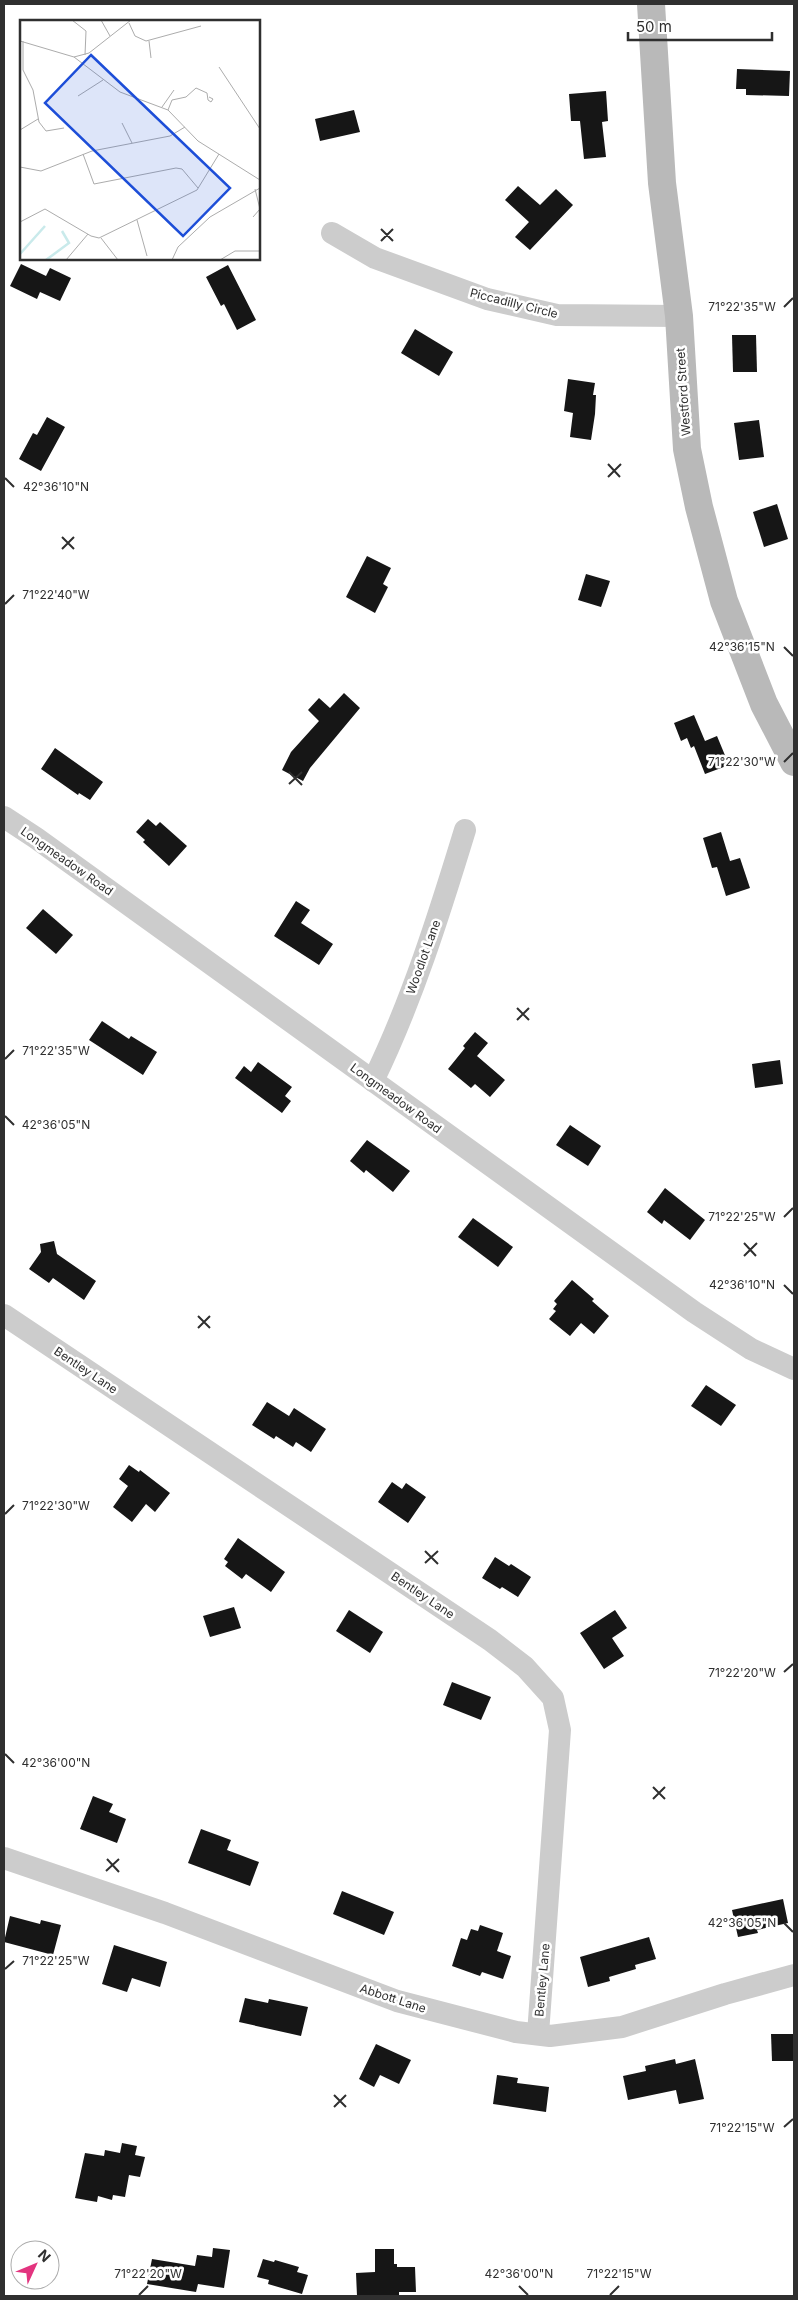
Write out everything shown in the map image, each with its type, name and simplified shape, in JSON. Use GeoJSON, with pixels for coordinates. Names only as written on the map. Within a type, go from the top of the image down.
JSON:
{"type":"FeatureCollection","features":[{"type":"Feature","properties":{"kind":"main road","name":"Westford Street"},"geometry":{"type":"LineString","coordinates":[[652,4],[662,183],[679,316],[687,449],[711,557],[743,653],[764,704],[794,762]]}},
{"type":"Feature","properties":{"kind":"street","name":"Piccadilly Circle"},"geometry":{"type":"LineString","coordinates":[[332,233],[382,260],[486,298],[522,307],[557,315],[679,316]]}},
{"type":"Feature","properties":{"kind":"street","name":"Longmeadow Road"},"geometry":{"type":"LineString","coordinates":[[4,817],[694,1312],[751,1349],[794,1369]]}},
{"type":"Feature","properties":{"kind":"street","name":"Woodlot Lane"},"geometry":{"type":"LineString","coordinates":[[373,1081],[388,1049],[426,950],[465,830]]}},
{"type":"Feature","properties":{"kind":"street","name":"Bentley Lane"},"geometry":{"type":"LineString","coordinates":[[4,1315],[490,1640],[525,1667],[553,1698],[560,1730],[538,2034]]}},
{"type":"Feature","properties":{"kind":"street","name":"Abbott Lane"},"geometry":{"type":"LineString","coordinates":[[4,1858],[165,1913],[397,2001],[516,2032],[550,2036],[622,2027],[725,1994],[794,1975]]}},
{"type":"Feature","properties":{"kind":"building"},"geometry":{"type":"Polygon","coordinates":[[[737,69],[790,71],[789,96],[746,95],[746,89],[736,89],[737,69]]]}},
{"type":"Feature","properties":{"kind":"building"},"geometry":{"type":"Polygon","coordinates":[[[606,91],[608,121],[602,122],[606,157],[584,159],[580,121],[571,121],[569,94],[606,91]]]}},
{"type":"Feature","properties":{"kind":"building"},"geometry":{"type":"Polygon","coordinates":[[[354,110],[360,132],[320,141],[315,119],[354,110]]]}},
{"type":"Feature","properties":{"kind":"building"},"geometry":{"type":"Polygon","coordinates":[[[518,186],[540,205],[556,189],[573,205],[530,250],[515,237],[529,222],[505,200],[518,186]]]}},
{"type":"Feature","properties":{"kind":"building"},"geometry":{"type":"Polygon","coordinates":[[[21,264],[46,276],[50,268],[71,278],[60,301],[40,292],[37,299],[10,286],[21,264]]]}},
{"type":"Feature","properties":{"kind":"building"},"geometry":{"type":"Polygon","coordinates":[[[228,265],[256,320],[237,330],[224,304],[221,306],[206,277],[228,265]]]}},
{"type":"Feature","properties":{"kind":"building"},"geometry":{"type":"Polygon","coordinates":[[[415,329],[453,352],[439,376],[401,353],[415,329]]]}},
{"type":"Feature","properties":{"kind":"building"},"geometry":{"type":"Polygon","coordinates":[[[732,335],[756,335],[757,372],[733,372],[732,335]]]}},
{"type":"Feature","properties":{"kind":"building"},"geometry":{"type":"Polygon","coordinates":[[[568,379],[595,383],[593,395],[596,395],[595,414],[591,440],[570,437],[573,413],[564,411],[568,379]]]}},
{"type":"Feature","properties":{"kind":"building"},"geometry":{"type":"Polygon","coordinates":[[[47,417],[65,427],[41,471],[19,459],[33,433],[37,435],[47,417]]]}},
{"type":"Feature","properties":{"kind":"building"},"geometry":{"type":"Polygon","coordinates":[[[759,420],[764,457],[739,460],[734,423],[759,420]]]}},
{"type":"Feature","properties":{"kind":"building"},"geometry":{"type":"Polygon","coordinates":[[[777,504],[788,539],[764,547],[753,512],[777,504]]]}},
{"type":"Feature","properties":{"kind":"building"},"geometry":{"type":"Polygon","coordinates":[[[367,556],[391,568],[383,584],[388,587],[375,613],[346,597],[367,556]]]}},
{"type":"Feature","properties":{"kind":"building"},"geometry":{"type":"Polygon","coordinates":[[[586,574],[610,581],[601,607],[578,600],[586,574]]]}},
{"type":"Feature","properties":{"kind":"building"},"geometry":{"type":"Polygon","coordinates":[[[344,693],[360,708],[310,768],[303,781],[282,770],[291,752],[319,721],[308,710],[319,698],[330,708],[344,693]]]}},
{"type":"Feature","properties":{"kind":"building"},"geometry":{"type":"Polygon","coordinates":[[[694,715],[705,741],[717,736],[729,765],[705,774],[694,746],[691,748],[687,738],[681,741],[674,723],[694,715]]]}},
{"type":"Feature","properties":{"kind":"building"},"geometry":{"type":"Polygon","coordinates":[[[55,748],[103,782],[90,800],[79,793],[78,795],[41,769],[55,748]]]}},
{"type":"Feature","properties":{"kind":"building"},"geometry":{"type":"Polygon","coordinates":[[[148,819],[156,826],[160,822],[187,846],[169,866],[143,842],[145,840],[136,832],[148,819]]]}},
{"type":"Feature","properties":{"kind":"building"},"geometry":{"type":"Polygon","coordinates":[[[721,832],[730,861],[740,858],[750,888],[726,896],[717,867],[712,868],[703,838],[721,832]]]}},
{"type":"Feature","properties":{"kind":"building"},"geometry":{"type":"Polygon","coordinates":[[[296,901],[310,910],[301,923],[333,944],[319,965],[274,936],[296,901]]]}},
{"type":"Feature","properties":{"kind":"building"},"geometry":{"type":"Polygon","coordinates":[[[43,909],[73,935],[56,954],[26,928],[43,909]]]}},
{"type":"Feature","properties":{"kind":"building"},"geometry":{"type":"Polygon","coordinates":[[[102,1021],[129,1039],[131,1036],[157,1052],[143,1075],[89,1040],[102,1021]]]}},
{"type":"Feature","properties":{"kind":"building"},"geometry":{"type":"Polygon","coordinates":[[[475,1032],[488,1043],[477,1056],[505,1080],[490,1097],[475,1084],[471,1088],[448,1069],[475,1032]]]}},
{"type":"Feature","properties":{"kind":"building"},"geometry":{"type":"Polygon","coordinates":[[[780,1060],[783,1084],[755,1088],[752,1064],[780,1060]]]}},
{"type":"Feature","properties":{"kind":"building"},"geometry":{"type":"Polygon","coordinates":[[[258,1062],[292,1087],[285,1096],[291,1101],[282,1113],[235,1078],[244,1066],[251,1072],[258,1062]]]}},
{"type":"Feature","properties":{"kind":"building"},"geometry":{"type":"Polygon","coordinates":[[[570,1125],[601,1146],[588,1166],[556,1145],[570,1125]]]}},
{"type":"Feature","properties":{"kind":"building"},"geometry":{"type":"Polygon","coordinates":[[[367,1140],[410,1171],[393,1192],[366,1170],[364,1173],[350,1161],[367,1140]]]}},
{"type":"Feature","properties":{"kind":"building"},"geometry":{"type":"Polygon","coordinates":[[[665,1188],[705,1220],[690,1240],[664,1220],[662,1224],[647,1212],[665,1188]]]}},
{"type":"Feature","properties":{"kind":"building"},"geometry":{"type":"Polygon","coordinates":[[[473,1218],[513,1247],[498,1267],[458,1237],[473,1218]]]}},
{"type":"Feature","properties":{"kind":"building"},"geometry":{"type":"Polygon","coordinates":[[[54,1241],[57,1254],[96,1281],[84,1300],[53,1278],[49,1283],[29,1269],[41,1252],[40,1244],[54,1241]]]}},
{"type":"Feature","properties":{"kind":"building"},"geometry":{"type":"Polygon","coordinates":[[[572,1280],[594,1299],[592,1301],[609,1316],[594,1334],[581,1323],[570,1336],[549,1319],[556,1311],[553,1309],[557,1304],[554,1301],[572,1280]]]}},
{"type":"Feature","properties":{"kind":"building"},"geometry":{"type":"Polygon","coordinates":[[[706,1385],[736,1405],[721,1426],[691,1406],[706,1385]]]}},
{"type":"Feature","properties":{"kind":"building"},"geometry":{"type":"Polygon","coordinates":[[[267,1402],[289,1416],[294,1408],[326,1429],[311,1452],[296,1442],[293,1447],[276,1436],[274,1439],[252,1425],[267,1402]]]}},
{"type":"Feature","properties":{"kind":"building"},"geometry":{"type":"Polygon","coordinates":[[[129,1465],[139,1472],[140,1470],[170,1493],[155,1512],[146,1504],[132,1522],[113,1507],[128,1486],[119,1479],[129,1465]]]}},
{"type":"Feature","properties":{"kind":"building"},"geometry":{"type":"Polygon","coordinates":[[[392,1482],[402,1489],[406,1483],[426,1497],[408,1523],[378,1502],[392,1482]]]}},
{"type":"Feature","properties":{"kind":"building"},"geometry":{"type":"Polygon","coordinates":[[[238,1538],[285,1572],[271,1592],[246,1574],[242,1579],[225,1566],[228,1562],[224,1559],[238,1538]]]}},
{"type":"Feature","properties":{"kind":"building"},"geometry":{"type":"Polygon","coordinates":[[[495,1557],[509,1566],[511,1564],[531,1577],[518,1597],[482,1578],[495,1557]]]}},
{"type":"Feature","properties":{"kind":"building"},"geometry":{"type":"Polygon","coordinates":[[[234,1607],[241,1628],[210,1637],[203,1616],[234,1607]]]}},
{"type":"Feature","properties":{"kind":"building"},"geometry":{"type":"Polygon","coordinates":[[[349,1610],[383,1632],[370,1653],[336,1631],[349,1610]]]}},
{"type":"Feature","properties":{"kind":"building"},"geometry":{"type":"Polygon","coordinates":[[[615,1610],[627,1628],[612,1638],[624,1656],[604,1669],[580,1633],[615,1610]]]}},
{"type":"Feature","properties":{"kind":"building"},"geometry":{"type":"Polygon","coordinates":[[[452,1682],[491,1697],[481,1720],[443,1705],[452,1682]]]}},
{"type":"Feature","properties":{"kind":"building"},"geometry":{"type":"Polygon","coordinates":[[[93,1796],[113,1804],[109,1812],[126,1819],[117,1843],[80,1829],[93,1796]]]}},
{"type":"Feature","properties":{"kind":"building"},"geometry":{"type":"Polygon","coordinates":[[[201,1829],[231,1840],[227,1850],[259,1862],[250,1886],[188,1863],[201,1829]]]}},
{"type":"Feature","properties":{"kind":"building"},"geometry":{"type":"Polygon","coordinates":[[[342,1891],[394,1912],[384,1935],[333,1914],[342,1891]]]}},
{"type":"Feature","properties":{"kind":"building"},"geometry":{"type":"Polygon","coordinates":[[[783,1899],[788,1923],[757,1930],[758,1933],[738,1937],[732,1910],[783,1899]]]}},
{"type":"Feature","properties":{"kind":"building"},"geometry":{"type":"Polygon","coordinates":[[[10,1916],[40,1924],[41,1920],[61,1925],[53,1955],[4,1942],[10,1916]]]}},
{"type":"Feature","properties":{"kind":"building"},"geometry":{"type":"Polygon","coordinates":[[[480,1925],[503,1933],[497,1951],[511,1956],[503,1979],[482,1972],[480,1976],[452,1966],[461,1938],[467,1940],[471,1929],[478,1931],[480,1925]]]}},
{"type":"Feature","properties":{"kind":"building"},"geometry":{"type":"Polygon","coordinates":[[[649,1937],[656,1959],[635,1965],[636,1969],[609,1977],[610,1981],[588,1987],[580,1957],[649,1937]]]}},
{"type":"Feature","properties":{"kind":"building"},"geometry":{"type":"Polygon","coordinates":[[[114,1945],[167,1962],[160,1987],[132,1978],[127,1992],[102,1984],[114,1945]]]}},
{"type":"Feature","properties":{"kind":"building"},"geometry":{"type":"Polygon","coordinates":[[[245,1998],[268,2003],[269,1999],[308,2007],[301,2036],[239,2022],[245,1998]]]}},
{"type":"Feature","properties":{"kind":"building"},"geometry":{"type":"Polygon","coordinates":[[[771,2034],[794,2034],[794,2061],[772,2061],[771,2034]]]}},
{"type":"Feature","properties":{"kind":"building"},"geometry":{"type":"Polygon","coordinates":[[[376,2044],[411,2060],[399,2084],[380,2075],[374,2087],[359,2079],[376,2044]]]}},
{"type":"Feature","properties":{"kind":"building"},"geometry":{"type":"Polygon","coordinates":[[[675,2059],[676,2064],[695,2059],[704,2099],[679,2104],[676,2090],[628,2100],[623,2076],[646,2071],[645,2066],[675,2059]]]}},
{"type":"Feature","properties":{"kind":"building"},"geometry":{"type":"Polygon","coordinates":[[[497,2075],[518,2078],[517,2083],[549,2087],[546,2112],[493,2104],[497,2075]]]}},
{"type":"Feature","properties":{"kind":"building"},"geometry":{"type":"Polygon","coordinates":[[[122,2143],[137,2146],[135,2155],[145,2157],[140,2177],[129,2175],[125,2197],[113,2195],[112,2200],[98,2196],[97,2202],[75,2198],[85,2153],[104,2156],[105,2150],[120,2153],[122,2143]]]}},
{"type":"Feature","properties":{"kind":"building"},"geometry":{"type":"Polygon","coordinates":[[[213,2248],[230,2250],[224,2288],[198,2284],[196,2292],[147,2284],[152,2259],[195,2266],[197,2255],[212,2257],[213,2248]]]}},
{"type":"Feature","properties":{"kind":"building"},"geometry":{"type":"Polygon","coordinates":[[[375,2249],[394,2249],[394,2264],[397,2264],[397,2267],[415,2267],[416,2292],[399,2292],[399,2296],[357,2296],[356,2273],[375,2272],[375,2249]]]}},
{"type":"Feature","properties":{"kind":"building"},"geometry":{"type":"Polygon","coordinates":[[[263,2259],[274,2262],[275,2260],[299,2267],[297,2272],[308,2275],[302,2294],[268,2284],[269,2280],[257,2277],[263,2259]]]}}]}
